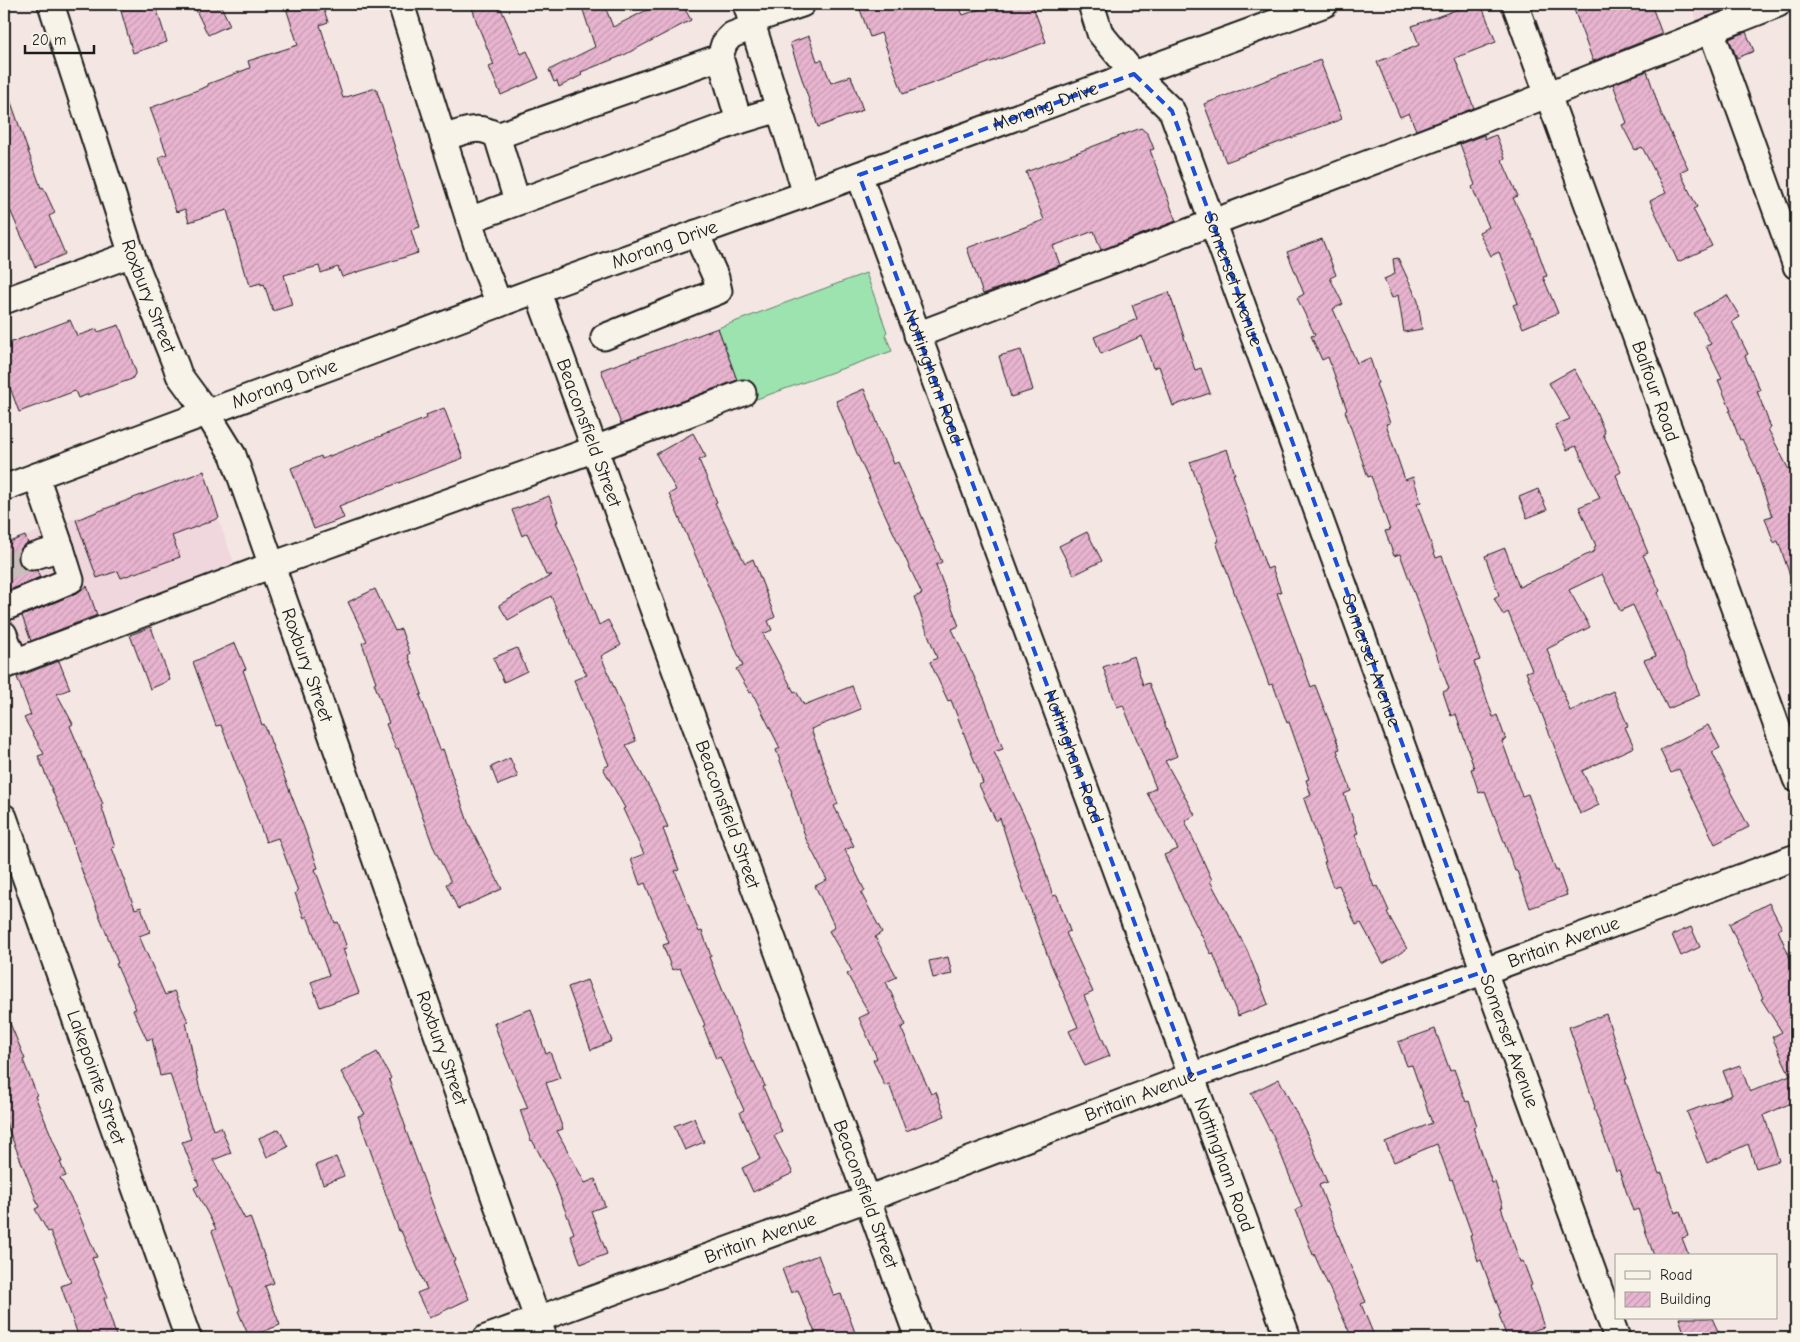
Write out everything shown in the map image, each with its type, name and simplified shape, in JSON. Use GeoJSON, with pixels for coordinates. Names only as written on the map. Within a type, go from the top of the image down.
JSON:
{"type":"FeatureCollection","features":[{"type":"Feature","properties":{"kind":"street","name":"Roxbury Street"},"geometry":{"type":"LineString","coordinates":[[50,4],[132,254],[179,375],[207,413],[232,455],[541,1329]]}},
{"type":"Feature","properties":{"kind":"street"},"geometry":{"type":"LineString","coordinates":[[401,4],[483,263],[499,304]]}},
{"type":"Feature","properties":{"kind":"street"},"geometry":{"type":"LineString","coordinates":[[739,120],[720,57],[724,44],[750,17],[802,4]]}},
{"type":"Feature","properties":{"kind":"street","name":"Somerset Avenue"},"geometry":{"type":"LineString","coordinates":[[1091,4],[1100,32],[1134,74],[1172,111],[1617,1338]]}},
{"type":"Feature","properties":{"kind":"street","name":"Morang Drive"},"geometry":{"type":"LineString","coordinates":[[4,488],[537,290],[806,194],[1325,4]]}},
{"type":"Feature","properties":{"kind":"street","name":"Balfour Road"},"geometry":{"type":"LineString","coordinates":[[1515,4],[1796,779]]}},
{"type":"Feature","properties":{"kind":"street"},"geometry":{"type":"LineString","coordinates":[[917,335],[1549,94],[1778,4]]}},
{"type":"Feature","properties":{"kind":"street"},"geometry":{"type":"LineString","coordinates":[[750,17],[806,194]]}},
{"type":"Feature","properties":{"kind":"street"},"geometry":{"type":"LineString","coordinates":[[1711,30],[1796,266]]}},
{"type":"Feature","properties":{"kind":"street"},"geometry":{"type":"LineString","coordinates":[[497,136],[720,57]]}},
{"type":"Feature","properties":{"kind":"street"},"geometry":{"type":"LineString","coordinates":[[469,220],[739,120],[779,109]]}},
{"type":"Feature","properties":{"kind":"street"},"geometry":{"type":"LineString","coordinates":[[443,138],[473,128],[482,128],[497,136],[517,201]]}},
{"type":"Feature","properties":{"kind":"street","name":"Nottingham Road"},"geometry":{"type":"LineString","coordinates":[[858,175],[1288,1338]]}},
{"type":"Feature","properties":{"kind":"street"},"geometry":{"type":"LineString","coordinates":[[604,337],[719,291],[716,278],[696,233]]}},
{"type":"Feature","properties":{"kind":"street"},"geometry":{"type":"LineString","coordinates":[[4,301],[132,254]]}},
{"type":"Feature","properties":{"kind":"street","name":"Beaconsfield Street"},"geometry":{"type":"LineString","coordinates":[[537,290],[918,1338]]}},
{"type":"Feature","properties":{"kind":"street"},"geometry":{"type":"LineString","coordinates":[[4,634],[9,664],[272,565],[595,449],[743,393]]}},
{"type":"Feature","properties":{"kind":"street"},"geometry":{"type":"LineString","coordinates":[[4,608],[72,580],[36,476]]}},
{"type":"Feature","properties":{"kind":"street"},"geometry":{"type":"LineString","coordinates":[[30,550],[58,541]]}},
{"type":"Feature","properties":{"kind":"street","name":"Lakepointe Street"},"geometry":{"type":"LineString","coordinates":[[4,817],[188,1338]]}},
{"type":"Feature","properties":{"kind":"street","name":"Britain Avenue"},"geometry":{"type":"LineString","coordinates":[[486,1338],[541,1329],[867,1199],[1191,1076],[1796,857]]}},
{"type":"Feature","properties":{"kind":"highlighted area"},"geometry":{"type":"Polygon","coordinates":[[[1134,74],[1172,111],[1485,971],[1191,1076],[859,175],[1134,74]]]}},
{"type":"Feature","properties":{"kind":"shaded area"},"geometry":{"type":"Polygon","coordinates":[[[1691,4],[1758,4],[1699,26],[1691,4]]]}},
{"type":"Feature","properties":{"kind":"shaded area"},"geometry":{"type":"Polygon","coordinates":[[[201,472],[237,571],[4,656],[4,544],[201,472]]]}},
{"type":"Feature","properties":{"kind":"green space"},"geometry":{"type":"Polygon","coordinates":[[[866,273],[892,351],[751,401],[739,386],[718,328],[866,273]]]}},
{"type":"Feature","properties":{"kind":"building"},"geometry":{"type":"Polygon","coordinates":[[[119,4],[155,4],[167,42],[133,53],[119,4]]]}},
{"type":"Feature","properties":{"kind":"building"},"geometry":{"type":"Polygon","coordinates":[[[193,4],[220,4],[230,25],[208,35],[193,4]]]}},
{"type":"Feature","properties":{"kind":"building"},"geometry":{"type":"Polygon","coordinates":[[[299,4],[322,4],[328,22],[320,25],[343,98],[376,88],[420,227],[411,230],[418,253],[342,277],[338,267],[321,273],[319,266],[284,275],[292,305],[273,311],[264,284],[250,286],[247,275],[245,275],[227,210],[189,222],[185,209],[176,212],[159,157],[167,154],[150,108],[250,68],[248,61],[298,45],[286,8],[299,4]]]}},
{"type":"Feature","properties":{"kind":"building"},"geometry":{"type":"Polygon","coordinates":[[[471,4],[499,4],[521,54],[527,51],[539,78],[501,95],[489,67],[494,65],[471,4]]]}},
{"type":"Feature","properties":{"kind":"building"},"geometry":{"type":"Polygon","coordinates":[[[581,4],[604,4],[613,27],[659,4],[682,4],[691,20],[624,55],[581,72],[582,75],[559,87],[557,81],[554,82],[549,70],[595,47],[581,4]]]}},
{"type":"Feature","properties":{"kind":"building"},"geometry":{"type":"Polygon","coordinates":[[[858,4],[913,4],[915,9],[929,4],[958,4],[963,15],[994,4],[1032,4],[1046,42],[903,94],[881,33],[870,37],[858,4]]]}},
{"type":"Feature","properties":{"kind":"building"},"geometry":{"type":"Polygon","coordinates":[[[1472,4],[1481,4],[1496,42],[1455,58],[1474,108],[1416,130],[1409,113],[1400,117],[1377,62],[1419,45],[1412,26],[1472,4]]]}},
{"type":"Feature","properties":{"kind":"building"},"geometry":{"type":"Polygon","coordinates":[[[1572,4],[1651,4],[1662,34],[1593,61],[1572,4]]]}},
{"type":"Feature","properties":{"kind":"building"},"geometry":{"type":"Polygon","coordinates":[[[1713,4],[1734,4],[1735,6],[1716,13],[1713,4]]]}},
{"type":"Feature","properties":{"kind":"building"},"geometry":{"type":"Polygon","coordinates":[[[1746,32],[1754,51],[1737,58],[1729,39],[1746,32]]]}},
{"type":"Feature","properties":{"kind":"building"},"geometry":{"type":"Polygon","coordinates":[[[809,36],[817,61],[822,60],[831,83],[851,76],[863,110],[818,127],[790,43],[809,36]]]}},
{"type":"Feature","properties":{"kind":"building"},"geometry":{"type":"Polygon","coordinates":[[[1320,60],[1342,119],[1226,162],[1204,104],[1320,60]]]}},
{"type":"Feature","properties":{"kind":"building"},"geometry":{"type":"Polygon","coordinates":[[[1647,71],[1661,113],[1688,168],[1680,172],[1697,207],[1693,209],[1712,246],[1678,262],[1650,201],[1666,193],[1642,147],[1635,150],[1622,125],[1627,123],[1613,84],[1647,71]]]}},
{"type":"Feature","properties":{"kind":"building"},"geometry":{"type":"Polygon","coordinates":[[[4,88],[6,88],[41,188],[43,187],[55,213],[49,216],[65,254],[35,267],[7,203],[10,202],[4,187],[4,88]]]}},
{"type":"Feature","properties":{"kind":"building"},"geometry":{"type":"Polygon","coordinates":[[[1141,128],[1148,134],[1154,149],[1150,150],[1176,221],[1101,250],[1094,231],[1053,246],[1060,265],[983,294],[967,248],[1044,220],[1026,172],[1141,128]]]}},
{"type":"Feature","properties":{"kind":"building"},"geometry":{"type":"Polygon","coordinates":[[[1484,135],[1485,139],[1496,135],[1505,158],[1502,160],[1518,196],[1513,198],[1534,240],[1547,276],[1543,277],[1558,313],[1523,328],[1513,305],[1518,303],[1499,252],[1491,256],[1479,232],[1489,227],[1472,187],[1475,185],[1460,144],[1484,135]]]}},
{"type":"Feature","properties":{"kind":"building"},"geometry":{"type":"Polygon","coordinates":[[[1322,239],[1336,275],[1330,278],[1343,304],[1333,309],[1357,363],[1370,358],[1378,383],[1376,384],[1390,423],[1386,424],[1405,480],[1413,477],[1421,502],[1417,504],[1436,558],[1442,556],[1480,660],[1474,662],[1493,717],[1497,715],[1506,740],[1502,741],[1522,796],[1528,794],[1556,871],[1558,870],[1567,895],[1530,908],[1485,791],[1479,793],[1471,769],[1474,768],[1456,714],[1451,716],[1443,692],[1449,689],[1400,554],[1394,556],[1385,531],[1390,530],[1371,476],[1368,477],[1328,357],[1322,360],[1311,336],[1315,335],[1297,298],[1304,294],[1287,252],[1322,239]]]}},
{"type":"Feature","properties":{"kind":"building"},"geometry":{"type":"Polygon","coordinates":[[[1398,258],[1418,301],[1422,329],[1404,332],[1398,295],[1392,298],[1384,279],[1395,274],[1393,259],[1398,258]]]}},
{"type":"Feature","properties":{"kind":"building"},"geometry":{"type":"Polygon","coordinates":[[[1169,292],[1195,370],[1201,368],[1210,393],[1173,406],[1159,366],[1153,368],[1142,336],[1101,354],[1094,337],[1137,319],[1132,305],[1169,292]]]}},
{"type":"Feature","properties":{"kind":"building"},"geometry":{"type":"Polygon","coordinates":[[[1727,295],[1740,317],[1732,322],[1748,354],[1745,356],[1760,390],[1757,391],[1771,428],[1768,429],[1789,470],[1792,469],[1796,480],[1796,583],[1793,584],[1778,541],[1774,543],[1765,518],[1772,516],[1755,466],[1742,439],[1740,440],[1729,411],[1731,411],[1718,380],[1722,379],[1706,346],[1711,344],[1694,313],[1727,295]]]}},
{"type":"Feature","properties":{"kind":"building"},"geometry":{"type":"Polygon","coordinates":[[[70,320],[77,336],[97,329],[98,332],[119,325],[136,372],[132,379],[78,398],[75,391],[19,412],[4,371],[4,345],[70,320]]]}},
{"type":"Feature","properties":{"kind":"building"},"geometry":{"type":"Polygon","coordinates":[[[718,328],[737,380],[621,424],[601,370],[718,328]]]}},
{"type":"Feature","properties":{"kind":"building"},"geometry":{"type":"Polygon","coordinates":[[[1021,350],[1033,390],[1011,397],[999,356],[1021,350]]]}},
{"type":"Feature","properties":{"kind":"building"},"geometry":{"type":"Polygon","coordinates":[[[1574,369],[1591,399],[1605,433],[1603,434],[1621,472],[1616,475],[1648,553],[1643,555],[1660,591],[1658,593],[1700,695],[1668,709],[1644,660],[1656,656],[1633,605],[1620,611],[1602,574],[1569,590],[1590,627],[1547,649],[1570,711],[1613,691],[1628,726],[1625,727],[1634,747],[1582,771],[1599,805],[1580,814],[1526,672],[1532,670],[1508,612],[1503,615],[1494,598],[1499,595],[1485,556],[1505,548],[1519,587],[1595,551],[1594,547],[1596,546],[1579,507],[1600,498],[1576,446],[1567,450],[1555,425],[1570,419],[1549,383],[1574,369]]]}},
{"type":"Feature","properties":{"kind":"building"},"geometry":{"type":"Polygon","coordinates":[[[864,389],[894,464],[898,462],[942,562],[936,565],[959,626],[952,629],[985,700],[1003,749],[994,752],[1034,837],[1053,896],[1057,895],[1070,931],[1066,933],[1093,992],[1084,996],[1110,1056],[1085,1066],[1069,1031],[1078,1027],[1050,962],[1000,818],[996,821],[979,785],[983,783],[951,700],[948,701],[930,662],[937,658],[914,597],[922,594],[858,456],[836,401],[864,389]]]}},
{"type":"Feature","properties":{"kind":"building"},"geometry":{"type":"Polygon","coordinates":[[[444,408],[463,458],[339,506],[344,518],[314,529],[291,468],[321,456],[322,459],[427,418],[426,415],[444,408]]]}},
{"type":"Feature","properties":{"kind":"building"},"geometry":{"type":"Polygon","coordinates":[[[693,433],[706,457],[699,460],[717,502],[715,503],[745,563],[753,559],[775,617],[768,621],[772,630],[763,634],[794,692],[796,691],[804,705],[852,686],[861,709],[811,729],[838,804],[834,806],[854,846],[845,850],[865,891],[861,893],[882,932],[875,937],[897,977],[886,982],[906,1025],[901,1028],[931,1094],[936,1092],[945,1116],[906,1131],[889,1084],[885,1086],[873,1060],[877,1058],[859,1018],[869,1013],[847,974],[852,971],[829,931],[835,927],[815,886],[827,880],[806,839],[776,750],[780,748],[752,692],[750,693],[736,669],[743,666],[669,494],[676,490],[656,454],[693,433]]]}},
{"type":"Feature","properties":{"kind":"building"},"geometry":{"type":"Polygon","coordinates":[[[1227,449],[1235,474],[1233,474],[1267,569],[1272,567],[1281,592],[1277,593],[1311,687],[1315,685],[1340,749],[1337,750],[1351,791],[1344,794],[1358,833],[1355,834],[1374,887],[1378,886],[1389,911],[1387,912],[1407,949],[1383,963],[1361,923],[1356,925],[1339,885],[1333,887],[1304,799],[1311,795],[1306,780],[1309,779],[1289,722],[1287,723],[1273,684],[1269,685],[1241,611],[1216,542],[1219,541],[1190,462],[1227,449]]]}},
{"type":"Feature","properties":{"kind":"building"},"geometry":{"type":"Polygon","coordinates":[[[204,471],[219,518],[172,536],[180,557],[121,578],[118,571],[97,578],[76,520],[204,471]]]}},
{"type":"Feature","properties":{"kind":"building"},"geometry":{"type":"Polygon","coordinates":[[[1538,489],[1547,510],[1527,518],[1519,497],[1538,489]]]}},
{"type":"Feature","properties":{"kind":"building"},"geometry":{"type":"Polygon","coordinates":[[[549,496],[558,522],[556,522],[577,568],[599,625],[608,620],[621,645],[601,656],[636,741],[626,745],[655,798],[668,827],[663,829],[679,870],[675,871],[699,932],[702,931],[711,956],[709,957],[752,1062],[754,1062],[765,1086],[763,1087],[782,1132],[774,1136],[793,1173],[753,1192],[742,1168],[760,1159],[740,1112],[744,1110],[720,1057],[716,1059],[703,1026],[705,1025],[680,968],[672,970],[663,945],[669,943],[645,883],[640,885],[631,859],[644,854],[623,809],[625,808],[603,768],[609,765],[574,680],[587,675],[569,642],[551,596],[508,620],[499,605],[552,575],[546,575],[527,533],[522,536],[512,510],[549,496]]]}},
{"type":"Feature","properties":{"kind":"building"},"geometry":{"type":"Polygon","coordinates":[[[1087,532],[1102,561],[1074,575],[1059,546],[1087,532]]]}},
{"type":"Feature","properties":{"kind":"building"},"geometry":{"type":"Polygon","coordinates":[[[25,536],[28,543],[18,553],[18,562],[28,571],[37,570],[40,577],[10,590],[4,572],[4,544],[25,536]]]}},
{"type":"Feature","properties":{"kind":"building"},"geometry":{"type":"Polygon","coordinates":[[[87,586],[97,615],[31,641],[22,616],[77,593],[87,586]]]}},
{"type":"Feature","properties":{"kind":"building"},"geometry":{"type":"Polygon","coordinates":[[[375,589],[395,631],[401,629],[422,694],[420,695],[440,750],[443,749],[468,822],[502,889],[458,909],[446,884],[451,882],[433,846],[398,748],[396,749],[386,724],[389,723],[362,643],[367,641],[348,602],[375,589]]]}},
{"type":"Feature","properties":{"kind":"building"},"geometry":{"type":"Polygon","coordinates":[[[151,627],[170,680],[150,689],[130,635],[151,627]]]}},
{"type":"Feature","properties":{"kind":"building"},"geometry":{"type":"Polygon","coordinates":[[[235,643],[246,669],[243,670],[262,725],[264,724],[304,828],[318,868],[315,869],[335,923],[338,922],[347,948],[343,949],[359,993],[320,1007],[311,982],[329,975],[307,916],[304,918],[295,893],[298,891],[278,838],[266,842],[221,725],[216,726],[193,662],[235,643]]]}},
{"type":"Feature","properties":{"kind":"building"},"geometry":{"type":"Polygon","coordinates":[[[517,648],[527,671],[504,682],[493,658],[517,648]]]}},
{"type":"Feature","properties":{"kind":"building"},"geometry":{"type":"Polygon","coordinates":[[[1134,656],[1143,685],[1149,683],[1177,756],[1165,761],[1195,815],[1185,821],[1212,880],[1210,881],[1247,950],[1268,1004],[1238,1016],[1213,953],[1211,954],[1185,903],[1164,855],[1178,849],[1147,793],[1156,788],[1123,705],[1117,707],[1103,667],[1134,656]]]}},
{"type":"Feature","properties":{"kind":"building"},"geometry":{"type":"Polygon","coordinates":[[[59,661],[70,689],[57,694],[73,724],[70,726],[103,804],[101,805],[115,847],[112,848],[135,909],[141,907],[150,932],[139,936],[165,995],[174,991],[188,1021],[186,1022],[199,1086],[213,1130],[221,1127],[231,1153],[213,1160],[245,1219],[250,1217],[274,1283],[265,1286],[280,1325],[249,1337],[238,1311],[240,1310],[212,1231],[216,1229],[194,1188],[199,1185],[182,1142],[191,1139],[170,1074],[160,1076],[152,1038],[147,1040],[133,1010],[136,1009],[116,964],[118,963],[83,874],[68,829],[38,756],[44,754],[24,718],[31,715],[17,677],[59,661]]]}},
{"type":"Feature","properties":{"kind":"building"},"geometry":{"type":"Polygon","coordinates":[[[1708,725],[1720,748],[1712,752],[1749,827],[1715,844],[1679,769],[1671,773],[1660,750],[1708,725]]]}},
{"type":"Feature","properties":{"kind":"building"},"geometry":{"type":"Polygon","coordinates":[[[510,758],[518,777],[498,785],[491,767],[510,758]]]}},
{"type":"Feature","properties":{"kind":"building"},"geometry":{"type":"Polygon","coordinates":[[[1769,903],[1782,928],[1778,930],[1796,972],[1796,1101],[1764,1115],[1779,1161],[1756,1168],[1748,1144],[1707,1163],[1687,1112],[1732,1095],[1723,1071],[1740,1065],[1750,1092],[1790,1075],[1772,1037],[1782,1032],[1761,999],[1763,998],[1729,924],[1769,903]]]}},
{"type":"Feature","properties":{"kind":"building"},"geometry":{"type":"Polygon","coordinates":[[[1691,927],[1700,947],[1681,956],[1672,935],[1691,927]]]}},
{"type":"Feature","properties":{"kind":"building"},"geometry":{"type":"Polygon","coordinates":[[[948,957],[952,974],[933,978],[929,961],[948,957]]]}},
{"type":"Feature","properties":{"kind":"building"},"geometry":{"type":"Polygon","coordinates":[[[587,980],[612,1041],[591,1050],[568,987],[587,980]]]}},
{"type":"Feature","properties":{"kind":"building"},"geometry":{"type":"Polygon","coordinates":[[[4,1009],[25,1059],[23,1060],[37,1095],[35,1096],[62,1162],[60,1162],[66,1176],[60,1178],[78,1212],[97,1257],[92,1258],[108,1297],[104,1298],[117,1338],[79,1338],[61,1286],[71,1282],[50,1231],[48,1232],[35,1209],[39,1207],[4,1118],[4,1009]]]}},
{"type":"Feature","properties":{"kind":"building"},"geometry":{"type":"Polygon","coordinates":[[[531,1009],[546,1054],[550,1052],[560,1078],[546,1083],[563,1129],[557,1131],[585,1183],[595,1179],[605,1206],[591,1211],[607,1254],[581,1264],[570,1235],[574,1233],[553,1179],[531,1141],[520,1110],[528,1108],[494,1023],[531,1009]]]}},
{"type":"Feature","properties":{"kind":"building"},"geometry":{"type":"Polygon","coordinates":[[[1606,1014],[1627,1079],[1625,1079],[1659,1174],[1662,1173],[1675,1213],[1680,1211],[1688,1236],[1682,1238],[1688,1254],[1653,1254],[1638,1209],[1633,1211],[1619,1170],[1616,1171],[1569,1027],[1606,1014]]]}},
{"type":"Feature","properties":{"kind":"building"},"geometry":{"type":"Polygon","coordinates":[[[1435,1029],[1450,1071],[1454,1069],[1466,1102],[1469,1101],[1477,1126],[1473,1127],[1492,1183],[1495,1182],[1503,1207],[1501,1207],[1520,1262],[1523,1261],[1532,1285],[1530,1286],[1544,1327],[1511,1338],[1507,1338],[1499,1315],[1501,1314],[1481,1260],[1478,1261],[1470,1236],[1472,1235],[1437,1144],[1394,1162],[1385,1142],[1432,1123],[1412,1065],[1407,1066],[1398,1042],[1435,1029]]]}},
{"type":"Feature","properties":{"kind":"building"},"geometry":{"type":"Polygon","coordinates":[[[377,1052],[391,1078],[389,1080],[405,1128],[439,1222],[455,1260],[453,1261],[469,1299],[429,1318],[417,1293],[427,1289],[401,1231],[399,1231],[358,1116],[365,1114],[341,1072],[377,1052]]]}},
{"type":"Feature","properties":{"kind":"building"},"geometry":{"type":"Polygon","coordinates":[[[1279,1079],[1309,1138],[1327,1182],[1319,1185],[1366,1302],[1361,1304],[1375,1338],[1352,1338],[1313,1255],[1296,1210],[1302,1207],[1276,1142],[1251,1093],[1279,1079]]]}},
{"type":"Feature","properties":{"kind":"building"},"geometry":{"type":"Polygon","coordinates":[[[694,1118],[704,1142],[685,1150],[674,1126],[694,1118]]]}},
{"type":"Feature","properties":{"kind":"building"},"geometry":{"type":"Polygon","coordinates":[[[279,1129],[288,1147],[267,1157],[259,1138],[279,1129]]]}},
{"type":"Feature","properties":{"kind":"building"},"geometry":{"type":"Polygon","coordinates":[[[336,1157],[344,1176],[323,1184],[316,1165],[336,1157]]]}},
{"type":"Feature","properties":{"kind":"building"},"geometry":{"type":"Polygon","coordinates":[[[818,1255],[834,1296],[841,1294],[857,1338],[817,1338],[798,1290],[791,1293],[782,1269],[818,1255]]]}},
{"type":"Feature","properties":{"kind":"building"},"geometry":{"type":"Polygon","coordinates":[[[1680,1320],[1713,1320],[1721,1338],[1686,1338],[1680,1320]]]}},
{"type":"Feature","properties":{"kind":"tunnel"},"geometry":{"type":"LineString","coordinates":[[4,568],[32,557]]}}]}
